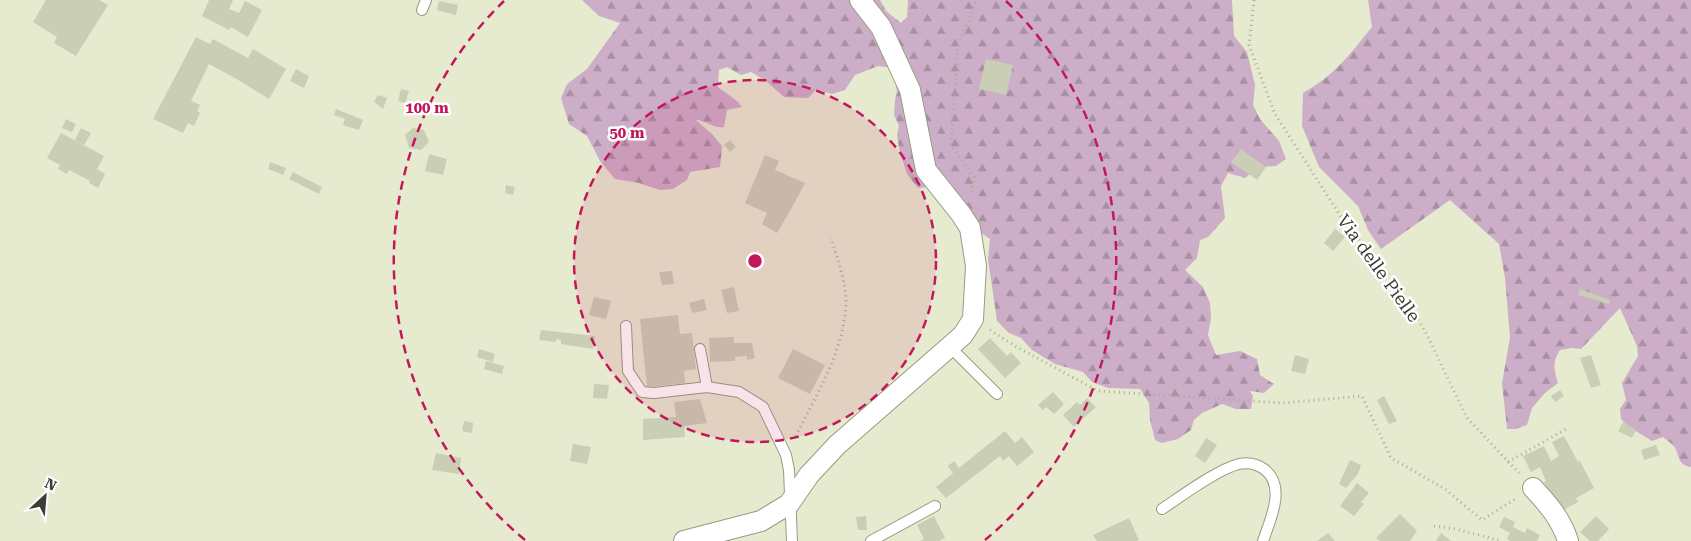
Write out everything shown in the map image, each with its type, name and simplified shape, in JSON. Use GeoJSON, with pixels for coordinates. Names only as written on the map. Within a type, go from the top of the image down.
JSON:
{"type":"FeatureCollection","features":[{"type":"Feature","properties":{"kind":"street"},"geometry":{"type":"LineString","coordinates":[[684,541],[761,521],[789,504],[809,475],[837,446],[963,335],[973,319],[976,266],[970,228],[926,170],[910,90],[882,27],[860,0]]}},
{"type":"Feature","properties":{"kind":"street"},"geometry":{"type":"LineString","coordinates":[[1533,488],[1552,508],[1564,527],[1568,541]]}},
{"type":"Feature","properties":{"kind":"lane"},"geometry":{"type":"LineString","coordinates":[[422,10],[426,0]]}},
{"type":"Feature","properties":{"kind":"lane"},"geometry":{"type":"LineString","coordinates":[[626,326],[628,371],[642,392],[654,393],[707,387],[739,392],[763,407],[786,455],[789,470],[792,541]]}},
{"type":"Feature","properties":{"kind":"lane"},"geometry":{"type":"LineString","coordinates":[[950,347],[997,394]]}},
{"type":"Feature","properties":{"kind":"lane"},"geometry":{"type":"LineString","coordinates":[[700,350],[707,387]]}},
{"type":"Feature","properties":{"kind":"lane"},"geometry":{"type":"LineString","coordinates":[[1162,509],[1217,474],[1239,464],[1257,464],[1270,474],[1276,487],[1274,506],[1263,541]]}},
{"type":"Feature","properties":{"kind":"lane"},"geometry":{"type":"LineString","coordinates":[[871,541],[886,531],[936,506]]}},
{"type":"Feature","properties":{"kind":"path"},"geometry":{"type":"LineString","coordinates":[[970,228],[974,177],[951,144],[958,45],[977,0]]}},
{"type":"Feature","properties":{"kind":"path","name":"Via delle Pielle"},"geometry":{"type":"LineString","coordinates":[[1254,0],[1249,45],[1275,114],[1345,223],[1394,281],[1424,331],[1467,418],[1533,488]]}},
{"type":"Feature","properties":{"kind":"path"},"geometry":{"type":"LineString","coordinates":[[786,455],[832,363],[842,333],[846,298],[831,238]]}},
{"type":"Feature","properties":{"kind":"path"},"geometry":{"type":"LineString","coordinates":[[973,319],[1015,346],[1098,391],[1283,403],[1362,396],[1391,458],[1445,489],[1482,520],[1533,488]]}},
{"type":"Feature","properties":{"kind":"path"},"geometry":{"type":"LineString","coordinates":[[1508,462],[1566,429]]}},
{"type":"Feature","properties":{"kind":"path"},"geometry":{"type":"LineString","coordinates":[[1434,526],[1456,529],[1501,541]]}},
{"type":"Feature","properties":{"kind":"green space"},"geometry":{"type":"Polygon","coordinates":[[[582,0],[853,0],[877,30],[905,91],[931,187],[918,188],[907,174],[899,149],[897,134],[899,126],[894,115],[897,91],[892,68],[878,66],[855,75],[845,90],[832,94],[816,90],[808,98],[784,97],[766,81],[751,72],[741,75],[727,67],[719,70],[718,87],[742,107],[727,110],[724,127],[717,127],[696,120],[722,146],[720,167],[690,172],[687,180],[673,189],[660,190],[639,183],[615,179],[600,161],[587,136],[569,124],[561,98],[567,84],[587,69],[620,23],[599,16],[582,0]]]}},
{"type":"Feature","properties":{"kind":"green space"},"geometry":{"type":"Polygon","coordinates":[[[867,0],[880,0],[886,11],[901,23],[907,17],[908,0],[1232,0],[1234,36],[1247,52],[1255,85],[1253,105],[1260,119],[1279,141],[1286,159],[1276,166],[1259,167],[1245,178],[1228,173],[1221,186],[1225,218],[1208,237],[1200,240],[1197,258],[1185,270],[1203,287],[1210,303],[1211,318],[1208,335],[1216,355],[1240,351],[1257,359],[1260,375],[1274,384],[1264,393],[1250,391],[1253,396],[1251,409],[1236,409],[1222,404],[1202,413],[1194,420],[1191,430],[1178,439],[1162,443],[1155,440],[1150,420],[1149,403],[1140,389],[1108,388],[1092,382],[1083,372],[1055,364],[1032,350],[1021,338],[1009,333],[997,321],[988,259],[990,239],[974,228],[931,168],[867,0]]]}},
{"type":"Feature","properties":{"kind":"green space"},"geometry":{"type":"Polygon","coordinates":[[[1368,0],[1691,0],[1691,467],[1683,464],[1673,445],[1663,437],[1652,441],[1629,427],[1621,419],[1620,409],[1626,400],[1622,383],[1638,356],[1637,346],[1620,308],[1581,349],[1560,350],[1554,366],[1558,383],[1545,393],[1532,408],[1527,425],[1516,429],[1507,429],[1502,383],[1510,338],[1505,278],[1499,244],[1450,200],[1381,249],[1368,230],[1358,206],[1319,167],[1302,126],[1303,93],[1333,71],[1372,27],[1368,0]]]}},
{"type":"Feature","properties":{"kind":"building"},"geometry":{"type":"Polygon","coordinates":[[[46,0],[99,0],[108,5],[76,56],[54,43],[57,37],[33,22],[46,0]]]}},
{"type":"Feature","properties":{"kind":"building"},"geometry":{"type":"Polygon","coordinates":[[[209,0],[233,0],[229,9],[239,13],[245,1],[262,10],[248,37],[231,27],[229,30],[202,16],[209,0]]]}},
{"type":"Feature","properties":{"kind":"building"},"geometry":{"type":"Polygon","coordinates":[[[439,1],[458,5],[456,15],[437,10],[439,1]]]}},
{"type":"Feature","properties":{"kind":"building"},"geometry":{"type":"Polygon","coordinates":[[[196,37],[210,44],[213,39],[248,58],[253,49],[286,69],[269,99],[209,64],[191,101],[200,105],[197,111],[200,113],[194,126],[188,123],[183,133],[153,119],[196,37]]]}},
{"type":"Feature","properties":{"kind":"building"},"geometry":{"type":"Polygon","coordinates":[[[986,59],[1013,65],[1006,95],[979,89],[986,59]]]}},
{"type":"Feature","properties":{"kind":"building"},"geometry":{"type":"Polygon","coordinates":[[[296,69],[309,76],[304,88],[290,81],[296,69]]]}},
{"type":"Feature","properties":{"kind":"building"},"geometry":{"type":"Polygon","coordinates":[[[401,89],[409,91],[405,103],[398,101],[401,89]]]}},
{"type":"Feature","properties":{"kind":"building"},"geometry":{"type":"Polygon","coordinates":[[[378,95],[387,98],[383,109],[374,102],[378,95]]]}},
{"type":"Feature","properties":{"kind":"building"},"geometry":{"type":"Polygon","coordinates":[[[336,109],[363,120],[359,130],[343,125],[345,119],[334,115],[336,109]]]}},
{"type":"Feature","properties":{"kind":"building"},"geometry":{"type":"Polygon","coordinates":[[[66,119],[76,124],[72,132],[62,128],[66,119]]]}},
{"type":"Feature","properties":{"kind":"building"},"geometry":{"type":"Polygon","coordinates":[[[81,128],[91,133],[84,145],[75,140],[81,128]]]}},
{"type":"Feature","properties":{"kind":"building"},"geometry":{"type":"Polygon","coordinates":[[[413,128],[424,130],[429,142],[421,150],[409,148],[405,135],[413,128]]]}},
{"type":"Feature","properties":{"kind":"building"},"geometry":{"type":"Polygon","coordinates":[[[61,133],[104,156],[97,169],[105,174],[98,188],[89,183],[90,181],[69,170],[67,174],[58,169],[60,165],[47,158],[61,133]]]}},
{"type":"Feature","properties":{"kind":"building"},"geometry":{"type":"Polygon","coordinates":[[[730,140],[736,147],[730,152],[724,145],[730,140]]]}},
{"type":"Feature","properties":{"kind":"building"},"geometry":{"type":"Polygon","coordinates":[[[1241,149],[1266,167],[1257,180],[1231,162],[1241,149]]]}},
{"type":"Feature","properties":{"kind":"building"},"geometry":{"type":"Polygon","coordinates":[[[429,154],[447,159],[443,175],[425,171],[429,154]]]}},
{"type":"Feature","properties":{"kind":"building"},"geometry":{"type":"Polygon","coordinates":[[[765,155],[779,161],[775,170],[805,183],[777,233],[762,224],[767,213],[745,203],[765,155]]]}},
{"type":"Feature","properties":{"kind":"building"},"geometry":{"type":"Polygon","coordinates":[[[270,162],[286,168],[283,175],[268,169],[270,162]]]}},
{"type":"Feature","properties":{"kind":"building"},"geometry":{"type":"Polygon","coordinates":[[[293,172],[322,187],[319,194],[289,179],[293,172]]]}},
{"type":"Feature","properties":{"kind":"building"},"geometry":{"type":"Polygon","coordinates":[[[506,185],[515,187],[513,195],[505,193],[506,185]]]}},
{"type":"Feature","properties":{"kind":"building"},"geometry":{"type":"Polygon","coordinates":[[[1335,229],[1345,237],[1333,251],[1324,243],[1335,229]]]}},
{"type":"Feature","properties":{"kind":"building"},"geometry":{"type":"Polygon","coordinates":[[[672,271],[674,284],[662,285],[659,272],[672,271]]]}},
{"type":"Feature","properties":{"kind":"building"},"geometry":{"type":"Polygon","coordinates":[[[734,287],[739,311],[727,313],[721,290],[734,287]]]}},
{"type":"Feature","properties":{"kind":"building"},"geometry":{"type":"Polygon","coordinates":[[[1580,289],[1610,300],[1609,304],[1578,295],[1580,289]]]}},
{"type":"Feature","properties":{"kind":"building"},"geometry":{"type":"Polygon","coordinates":[[[594,297],[611,301],[606,319],[589,315],[594,297]]]}},
{"type":"Feature","properties":{"kind":"building"},"geometry":{"type":"Polygon","coordinates":[[[704,299],[707,310],[692,313],[689,303],[704,299]]]}},
{"type":"Feature","properties":{"kind":"building"},"geometry":{"type":"Polygon","coordinates":[[[678,315],[680,334],[692,333],[696,369],[684,371],[685,383],[647,387],[640,319],[678,315]]]}},
{"type":"Feature","properties":{"kind":"building"},"geometry":{"type":"Polygon","coordinates":[[[541,330],[595,336],[593,349],[561,344],[561,340],[556,339],[556,342],[539,340],[541,330]]]}},
{"type":"Feature","properties":{"kind":"building"},"geometry":{"type":"Polygon","coordinates":[[[734,337],[734,343],[752,343],[755,358],[747,360],[747,356],[735,357],[735,361],[710,362],[709,338],[734,337]]]}},
{"type":"Feature","properties":{"kind":"building"},"geometry":{"type":"Polygon","coordinates":[[[990,338],[1007,356],[1011,352],[1021,363],[1005,378],[978,349],[990,338]]]}},
{"type":"Feature","properties":{"kind":"building"},"geometry":{"type":"Polygon","coordinates":[[[479,349],[495,354],[493,362],[477,357],[479,349]]]}},
{"type":"Feature","properties":{"kind":"building"},"geometry":{"type":"Polygon","coordinates":[[[793,349],[825,365],[810,394],[778,378],[793,349]]]}},
{"type":"Feature","properties":{"kind":"building"},"geometry":{"type":"Polygon","coordinates":[[[1295,355],[1309,359],[1305,374],[1291,371],[1295,355]]]}},
{"type":"Feature","properties":{"kind":"building"},"geometry":{"type":"Polygon","coordinates":[[[1591,355],[1601,385],[1591,388],[1580,358],[1591,355]]]}},
{"type":"Feature","properties":{"kind":"building"},"geometry":{"type":"Polygon","coordinates":[[[486,361],[504,366],[502,374],[484,369],[486,361]]]}},
{"type":"Feature","properties":{"kind":"building"},"geometry":{"type":"Polygon","coordinates":[[[594,384],[609,385],[607,399],[593,398],[594,384]]]}},
{"type":"Feature","properties":{"kind":"building"},"geometry":{"type":"Polygon","coordinates":[[[1560,390],[1564,396],[1555,402],[1551,396],[1560,390]]]}},
{"type":"Feature","properties":{"kind":"building"},"geometry":{"type":"Polygon","coordinates":[[[1053,392],[1064,404],[1054,414],[1046,407],[1043,410],[1038,405],[1053,392]]]}},
{"type":"Feature","properties":{"kind":"building"},"geometry":{"type":"Polygon","coordinates":[[[1384,396],[1397,421],[1389,424],[1377,400],[1384,396]]]}},
{"type":"Feature","properties":{"kind":"building"},"geometry":{"type":"Polygon","coordinates":[[[1087,398],[1096,407],[1074,427],[1063,415],[1077,402],[1080,405],[1087,398]]]}},
{"type":"Feature","properties":{"kind":"building"},"geometry":{"type":"Polygon","coordinates":[[[700,399],[707,423],[684,426],[685,437],[643,440],[643,419],[676,417],[674,402],[700,399]]]}},
{"type":"Feature","properties":{"kind":"building"},"geometry":{"type":"Polygon","coordinates":[[[464,421],[473,423],[472,433],[462,431],[464,421]]]}},
{"type":"Feature","properties":{"kind":"building"},"geometry":{"type":"Polygon","coordinates":[[[1623,422],[1636,430],[1632,438],[1618,431],[1623,422]]]}},
{"type":"Feature","properties":{"kind":"building"},"geometry":{"type":"Polygon","coordinates":[[[1005,431],[1015,443],[1022,437],[1034,452],[1017,466],[1009,456],[1003,461],[1000,456],[946,498],[936,487],[953,473],[948,466],[954,461],[959,468],[1005,431]]]}},
{"type":"Feature","properties":{"kind":"building"},"geometry":{"type":"Polygon","coordinates":[[[1564,436],[1594,488],[1576,498],[1578,502],[1560,512],[1544,482],[1546,481],[1540,467],[1531,472],[1523,456],[1544,446],[1551,461],[1559,456],[1552,442],[1564,436]]]}},
{"type":"Feature","properties":{"kind":"building"},"geometry":{"type":"Polygon","coordinates":[[[1206,438],[1217,445],[1205,463],[1195,456],[1206,438]]]}},
{"type":"Feature","properties":{"kind":"building"},"geometry":{"type":"Polygon","coordinates":[[[573,444],[591,447],[587,464],[570,461],[573,444]]]}},
{"type":"Feature","properties":{"kind":"building"},"geometry":{"type":"Polygon","coordinates":[[[1656,445],[1660,455],[1644,460],[1641,450],[1656,445]]]}},
{"type":"Feature","properties":{"kind":"building"},"geometry":{"type":"Polygon","coordinates":[[[436,453],[461,458],[459,474],[432,470],[436,453]]]}},
{"type":"Feature","properties":{"kind":"building"},"geometry":{"type":"Polygon","coordinates":[[[1350,460],[1361,465],[1358,474],[1346,488],[1339,484],[1350,460]]]}},
{"type":"Feature","properties":{"kind":"building"},"geometry":{"type":"Polygon","coordinates":[[[1357,483],[1369,493],[1361,502],[1364,504],[1354,516],[1340,506],[1357,483]]]}},
{"type":"Feature","properties":{"kind":"building"},"geometry":{"type":"Polygon","coordinates":[[[1400,514],[1417,531],[1410,541],[1380,541],[1376,538],[1400,514]]]}},
{"type":"Feature","properties":{"kind":"building"},"geometry":{"type":"Polygon","coordinates":[[[866,516],[867,530],[858,530],[856,517],[866,516]]]}},
{"type":"Feature","properties":{"kind":"building"},"geometry":{"type":"Polygon","coordinates":[[[934,516],[945,538],[939,541],[920,541],[924,539],[917,525],[934,516]]]}},
{"type":"Feature","properties":{"kind":"building"},"geometry":{"type":"Polygon","coordinates":[[[1596,516],[1609,529],[1598,541],[1590,541],[1580,532],[1596,516]]]}},
{"type":"Feature","properties":{"kind":"building"},"geometry":{"type":"Polygon","coordinates":[[[1504,517],[1515,522],[1513,527],[1525,533],[1527,528],[1540,535],[1537,541],[1510,541],[1507,539],[1510,533],[1499,527],[1504,517]]]}},
{"type":"Feature","properties":{"kind":"building"},"geometry":{"type":"Polygon","coordinates":[[[1129,518],[1139,540],[1097,541],[1093,535],[1129,518]]]}},
{"type":"Feature","properties":{"kind":"building"},"geometry":{"type":"Polygon","coordinates":[[[1328,533],[1335,541],[1317,541],[1328,533]]]}},
{"type":"Feature","properties":{"kind":"building"},"geometry":{"type":"Polygon","coordinates":[[[1441,533],[1451,541],[1436,541],[1441,533]]]}}]}
